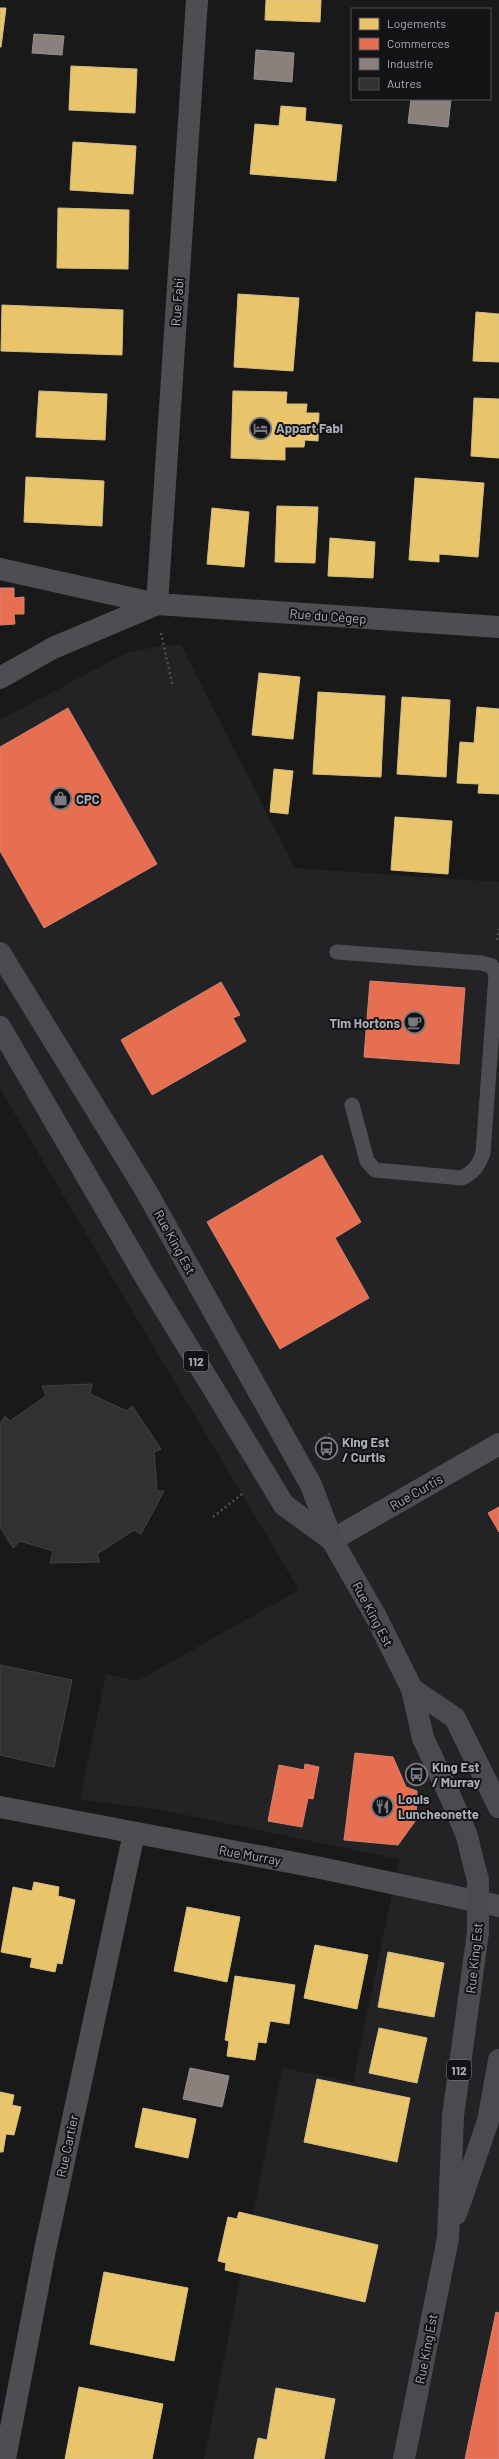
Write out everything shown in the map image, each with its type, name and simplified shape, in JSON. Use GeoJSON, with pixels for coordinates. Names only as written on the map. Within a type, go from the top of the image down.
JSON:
{"type":"FeatureCollection","features":[{"type":"Feature","properties":{"kind":"main road","name":"Rue King Est"},"geometry":{"type":"LineString","coordinates":[[0,953],[145,1189],[311,1485],[332,1540],[375,1616],[412,1689],[424,1738],[467,1836],[478,1880],[489,1904],[474,1970],[453,2116],[448,2238]]}},
{"type":"Feature","properties":{"kind":"main road","name":"Rue King Est"},"geometry":{"type":"LineString","coordinates":[[0,1027],[146,1278],[284,1505],[332,1540]]}},
{"type":"Feature","properties":{"kind":"main road","name":"Rue King Est"},"geometry":{"type":"LineString","coordinates":[[412,1689],[455,1718],[499,1807]]}},
{"type":"Feature","properties":{"kind":"main road","name":"Rue King Est"},"geometry":{"type":"LineString","coordinates":[[404,2459],[448,2238],[488,2121],[499,2060]]}},
{"type":"Feature","properties":{"kind":"street","name":"Rue Fabi"},"geometry":{"type":"LineString","coordinates":[[157,604],[197,0]]}},
{"type":"Feature","properties":{"kind":"street","name":"Rue du Cégep"},"geometry":{"type":"LineString","coordinates":[[0,569],[157,604],[499,627]]}},
{"type":"Feature","properties":{"kind":"street","name":"Rue du Cégep"},"geometry":{"type":"LineString","coordinates":[[0,678],[53,648],[157,604]]}},
{"type":"Feature","properties":{"kind":"street","name":"Rue Curtis"},"geometry":{"type":"LineString","coordinates":[[332,1540],[499,1444]]}},
{"type":"Feature","properties":{"kind":"street","name":"Rue Murray"},"geometry":{"type":"LineString","coordinates":[[0,1807],[437,1891],[489,1904]]}},
{"type":"Feature","properties":{"kind":"street","name":"Rue Cartier"},"geometry":{"type":"LineString","coordinates":[[4,2459],[45,2250],[134,1833]]}},
{"type":"Feature","properties":{"kind":"lane"},"geometry":{"type":"LineString","coordinates":[[337,952],[481,963],[492,966],[496,975],[483,1152],[479,1164],[471,1173],[462,1178],[375,1170],[367,1161],[352,1105]]}},
{"type":"Feature","properties":{"kind":"path"},"geometry":{"type":"LineString","coordinates":[[157,604],[162,645],[173,687]]}},
{"type":"Feature","properties":{"kind":"path"},"geometry":{"type":"LineString","coordinates":[[213,1517],[266,1476]]}},
{"type":"Feature","properties":{"kind":"shaded area"},"geometry":{"type":"Polygon","coordinates":[[[162,645],[181,645],[295,868],[499,882],[499,2459],[204,2459],[282,2068],[353,2082],[399,1859],[161,1810],[80,1800],[106,1674],[137,1681],[299,1590],[0,1089],[0,720],[124,654],[162,645]]]}},
{"type":"Feature","properties":{"kind":"building: Logements"},"geometry":{"type":"Polygon","coordinates":[[[266,0],[321,0],[320,22],[265,20],[266,0]]]}},
{"type":"Feature","properties":{"kind":"building: Logements"},"geometry":{"type":"Polygon","coordinates":[[[0,8],[6,8],[1,47],[0,47],[0,8]]]}},
{"type":"Feature","properties":{"kind":"building: Logements"},"geometry":{"type":"Polygon","coordinates":[[[71,66],[137,69],[135,113],[69,110],[71,66]]]}},
{"type":"Feature","properties":{"kind":"building: Logements"},"geometry":{"type":"Polygon","coordinates":[[[281,106],[306,108],[305,121],[342,125],[336,181],[250,174],[255,124],[279,126],[281,106]]]}},
{"type":"Feature","properties":{"kind":"building: Logements"},"geometry":{"type":"Polygon","coordinates":[[[73,142],[136,146],[133,194],[70,190],[73,142]]]}},
{"type":"Feature","properties":{"kind":"building: Logements"},"geometry":{"type":"Polygon","coordinates":[[[58,208],[129,210],[128,269],[57,268],[58,208]]]}},
{"type":"Feature","properties":{"kind":"building: Logements"},"geometry":{"type":"Polygon","coordinates":[[[238,294],[299,298],[293,371],[234,367],[238,294]]]}},
{"type":"Feature","properties":{"kind":"building: Logements"},"geometry":{"type":"Polygon","coordinates":[[[2,305],[123,310],[122,355],[1,351],[2,305]]]}},
{"type":"Feature","properties":{"kind":"building: Logements"},"geometry":{"type":"Polygon","coordinates":[[[476,312],[499,314],[499,362],[473,361],[476,312]]]}},
{"type":"Feature","properties":{"kind":"building: Logements"},"geometry":{"type":"Polygon","coordinates":[[[39,391],[107,394],[105,440],[36,437],[39,391]]]}},
{"type":"Feature","properties":{"kind":"building: Logements"},"geometry":{"type":"Polygon","coordinates":[[[233,391],[287,392],[286,404],[307,404],[306,413],[319,413],[318,441],[305,440],[304,447],[285,447],[285,460],[231,458],[233,391]]]}},
{"type":"Feature","properties":{"kind":"building: Logements"},"geometry":{"type":"Polygon","coordinates":[[[474,398],[499,399],[499,458],[471,456],[474,398]]]}},
{"type":"Feature","properties":{"kind":"building: Logements"},"geometry":{"type":"Polygon","coordinates":[[[26,477],[104,481],[102,526],[24,522],[26,477]]]}},
{"type":"Feature","properties":{"kind":"building: Logements"},"geometry":{"type":"Polygon","coordinates":[[[415,478],[484,483],[478,557],[439,554],[439,562],[409,560],[415,478]]]}},
{"type":"Feature","properties":{"kind":"building: Logements"},"geometry":{"type":"Polygon","coordinates":[[[277,506],[318,507],[315,563],[275,562],[277,506]]]}},
{"type":"Feature","properties":{"kind":"building: Logements"},"geometry":{"type":"Polygon","coordinates":[[[212,508],[249,512],[244,567],[207,564],[212,508]]]}},
{"type":"Feature","properties":{"kind":"building: Logements"},"geometry":{"type":"Polygon","coordinates":[[[330,538],[375,542],[373,578],[328,576],[330,538]]]}},
{"type":"Feature","properties":{"kind":"building: Logements"},"geometry":{"type":"Polygon","coordinates":[[[259,673],[300,677],[293,739],[252,735],[259,673]]]}},
{"type":"Feature","properties":{"kind":"building: Logements"},"geometry":{"type":"Polygon","coordinates":[[[318,692],[385,696],[381,777],[313,774],[318,692]]]}},
{"type":"Feature","properties":{"kind":"building: Logements"},"geometry":{"type":"Polygon","coordinates":[[[402,697],[450,700],[446,777],[397,774],[402,697]]]}},
{"type":"Feature","properties":{"kind":"building: Logements"},"geometry":{"type":"Polygon","coordinates":[[[477,707],[499,709],[499,794],[478,793],[479,784],[457,783],[460,742],[474,743],[477,707]]]}},
{"type":"Feature","properties":{"kind":"building: Logements"},"geometry":{"type":"Polygon","coordinates":[[[274,769],[293,771],[288,814],[270,812],[274,769]]]}},
{"type":"Feature","properties":{"kind":"building: Logements"},"geometry":{"type":"Polygon","coordinates":[[[395,817],[452,821],[448,874],[391,870],[395,817]]]}},
{"type":"Feature","properties":{"kind":"building: Logements"},"geometry":{"type":"Polygon","coordinates":[[[34,1882],[59,1887],[58,1896],[75,1900],[62,1964],[57,1963],[55,1972],[30,1967],[32,1958],[1,1952],[13,1887],[32,1891],[34,1882]]]}},
{"type":"Feature","properties":{"kind":"building: Logements"},"geometry":{"type":"Polygon","coordinates":[[[187,1907],[240,1917],[227,1982],[174,1971],[187,1907]]]}},
{"type":"Feature","properties":{"kind":"building: Logements"},"geometry":{"type":"Polygon","coordinates":[[[315,1945],[368,1955],[357,2009],[304,1998],[315,1945]]]}},
{"type":"Feature","properties":{"kind":"building: Logements"},"geometry":{"type":"Polygon","coordinates":[[[388,1952],[444,1963],[434,2017],[378,2007],[388,1952]]]}},
{"type":"Feature","properties":{"kind":"building: Logements"},"geometry":{"type":"Polygon","coordinates":[[[235,1976],[295,1985],[289,2024],[270,2021],[266,2043],[258,2042],[255,2060],[227,2056],[229,2041],[225,2040],[235,1976]]]}},
{"type":"Feature","properties":{"kind":"building: Logements"},"geometry":{"type":"Polygon","coordinates":[[[379,2028],[427,2038],[417,2083],[369,2073],[379,2028]]]}},
{"type":"Feature","properties":{"kind":"building: Logements"},"geometry":{"type":"Polygon","coordinates":[[[317,2079],[410,2098],[397,2162],[304,2142],[317,2079]]]}},
{"type":"Feature","properties":{"kind":"building: Logements"},"geometry":{"type":"Polygon","coordinates":[[[0,2092],[14,2095],[12,2105],[21,2107],[14,2135],[6,2134],[3,2152],[0,2152],[0,2092]]]}},
{"type":"Feature","properties":{"kind":"building: Logements"},"geometry":{"type":"Polygon","coordinates":[[[143,2108],[196,2119],[188,2158],[135,2147],[143,2108]]]}},
{"type":"Feature","properties":{"kind":"building: Logements"},"geometry":{"type":"Polygon","coordinates":[[[239,2212],[378,2245],[365,2302],[225,2270],[226,2263],[218,2261],[228,2217],[237,2219],[239,2212]]]}},
{"type":"Feature","properties":{"kind":"building: Logements"},"geometry":{"type":"Polygon","coordinates":[[[104,2272],[188,2288],[174,2361],[90,2344],[104,2272]]]}},
{"type":"Feature","properties":{"kind":"building: Logements"},"geometry":{"type":"Polygon","coordinates":[[[79,2387],[163,2404],[152,2459],[65,2459],[79,2387]]]}},
{"type":"Feature","properties":{"kind":"building: Logements"},"geometry":{"type":"Polygon","coordinates":[[[276,2388],[335,2399],[324,2459],[254,2459],[258,2438],[267,2440],[276,2388]]]}},
{"type":"Feature","properties":{"kind":"building: Commerces"},"geometry":{"type":"Polygon","coordinates":[[[0,588],[14,588],[14,598],[24,597],[24,614],[14,614],[15,624],[0,625],[0,588]]]}},
{"type":"Feature","properties":{"kind":"building: Commerces","name":"CPC"},"geometry":{"type":"Polygon","coordinates":[[[68,708],[157,864],[44,928],[0,851],[0,747],[68,708]]]}},
{"type":"Feature","properties":{"kind":"building: Commerces","name":"Tim Hortons"},"geometry":{"type":"Polygon","coordinates":[[[370,981],[465,988],[459,1064],[364,1057],[370,981]]]}},
{"type":"Feature","properties":{"kind":"building: Commerces"},"geometry":{"type":"Polygon","coordinates":[[[221,982],[240,1015],[233,1018],[246,1041],[152,1095],[121,1040],[221,982]]]}},
{"type":"Feature","properties":{"kind":"building: Commerces"},"geometry":{"type":"Polygon","coordinates":[[[322,1155],[361,1222],[335,1238],[369,1298],[280,1349],[207,1222],[322,1155]]]}},
{"type":"Feature","properties":{"kind":"building: Commerces"},"geometry":{"type":"Polygon","coordinates":[[[499,1507],[499,1532],[488,1513],[499,1507]]]}},
{"type":"Feature","properties":{"kind":"building: Commerces","name":"Louis Luncheonette"},"geometry":{"type":"Polygon","coordinates":[[[355,1753],[393,1757],[406,1787],[417,1791],[416,1820],[398,1845],[344,1840],[355,1753]]]}},
{"type":"Feature","properties":{"kind":"building: Commerces"},"geometry":{"type":"Polygon","coordinates":[[[305,1764],[319,1767],[313,1799],[308,1798],[302,1827],[268,1821],[279,1765],[304,1770],[305,1764]]]}},
{"type":"Feature","properties":{"kind":"building: Commerces"},"geometry":{"type":"Polygon","coordinates":[[[496,2312],[499,2313],[499,2459],[465,2459],[496,2312]]]}},
{"type":"Feature","properties":{"kind":"building: Industrie"},"geometry":{"type":"Polygon","coordinates":[[[34,34],[64,36],[62,55],[32,53],[34,34]]]}},
{"type":"Feature","properties":{"kind":"building: Industrie"},"geometry":{"type":"Polygon","coordinates":[[[256,50],[294,53],[292,82],[254,79],[256,50]]]}},
{"type":"Feature","properties":{"kind":"building: Industrie"},"geometry":{"type":"Polygon","coordinates":[[[411,100],[451,100],[448,127],[408,123],[411,100]]]}},
{"type":"Feature","properties":{"kind":"building: Industrie"},"geometry":{"type":"Polygon","coordinates":[[[190,2068],[229,2076],[222,2107],[183,2099],[190,2068]]]}},
{"type":"Feature","properties":{"kind":"building: Autres"},"geometry":{"type":"Polygon","coordinates":[[[92,1384],[90,1394],[127,1411],[132,1406],[161,1449],[154,1452],[157,1491],[164,1491],[141,1534],[134,1530],[97,1554],[100,1562],[50,1563],[53,1551],[20,1541],[13,1548],[0,1527],[0,1424],[5,1416],[10,1421],[46,1396],[42,1386],[92,1384]]]}},
{"type":"Feature","properties":{"kind":"building: Autres"},"geometry":{"type":"Polygon","coordinates":[[[0,1665],[72,1680],[54,1767],[0,1755],[0,1665]]]}},
{"type":"Feature","properties":{"kind":"place","name":"Appart Fabi"},"geometry":{"type":"Point","coordinates":[260,428]}},
{"type":"Feature","properties":{"kind":"place","name":"CPC"},"geometry":{"type":"Point","coordinates":[60,799]}},
{"type":"Feature","properties":{"kind":"place","name":"Tim Hortons"},"geometry":{"type":"Point","coordinates":[415,1023]}},
{"type":"Feature","properties":{"kind":"place","name":"King Est / Curtis"},"geometry":{"type":"Point","coordinates":[327,1449]}},
{"type":"Feature","properties":{"kind":"place","name":"King Est / Murray"},"geometry":{"type":"Point","coordinates":[416,1774]}},
{"type":"Feature","properties":{"kind":"place","name":"Louis Luncheonette"},"geometry":{"type":"Point","coordinates":[382,1806]}}]}
